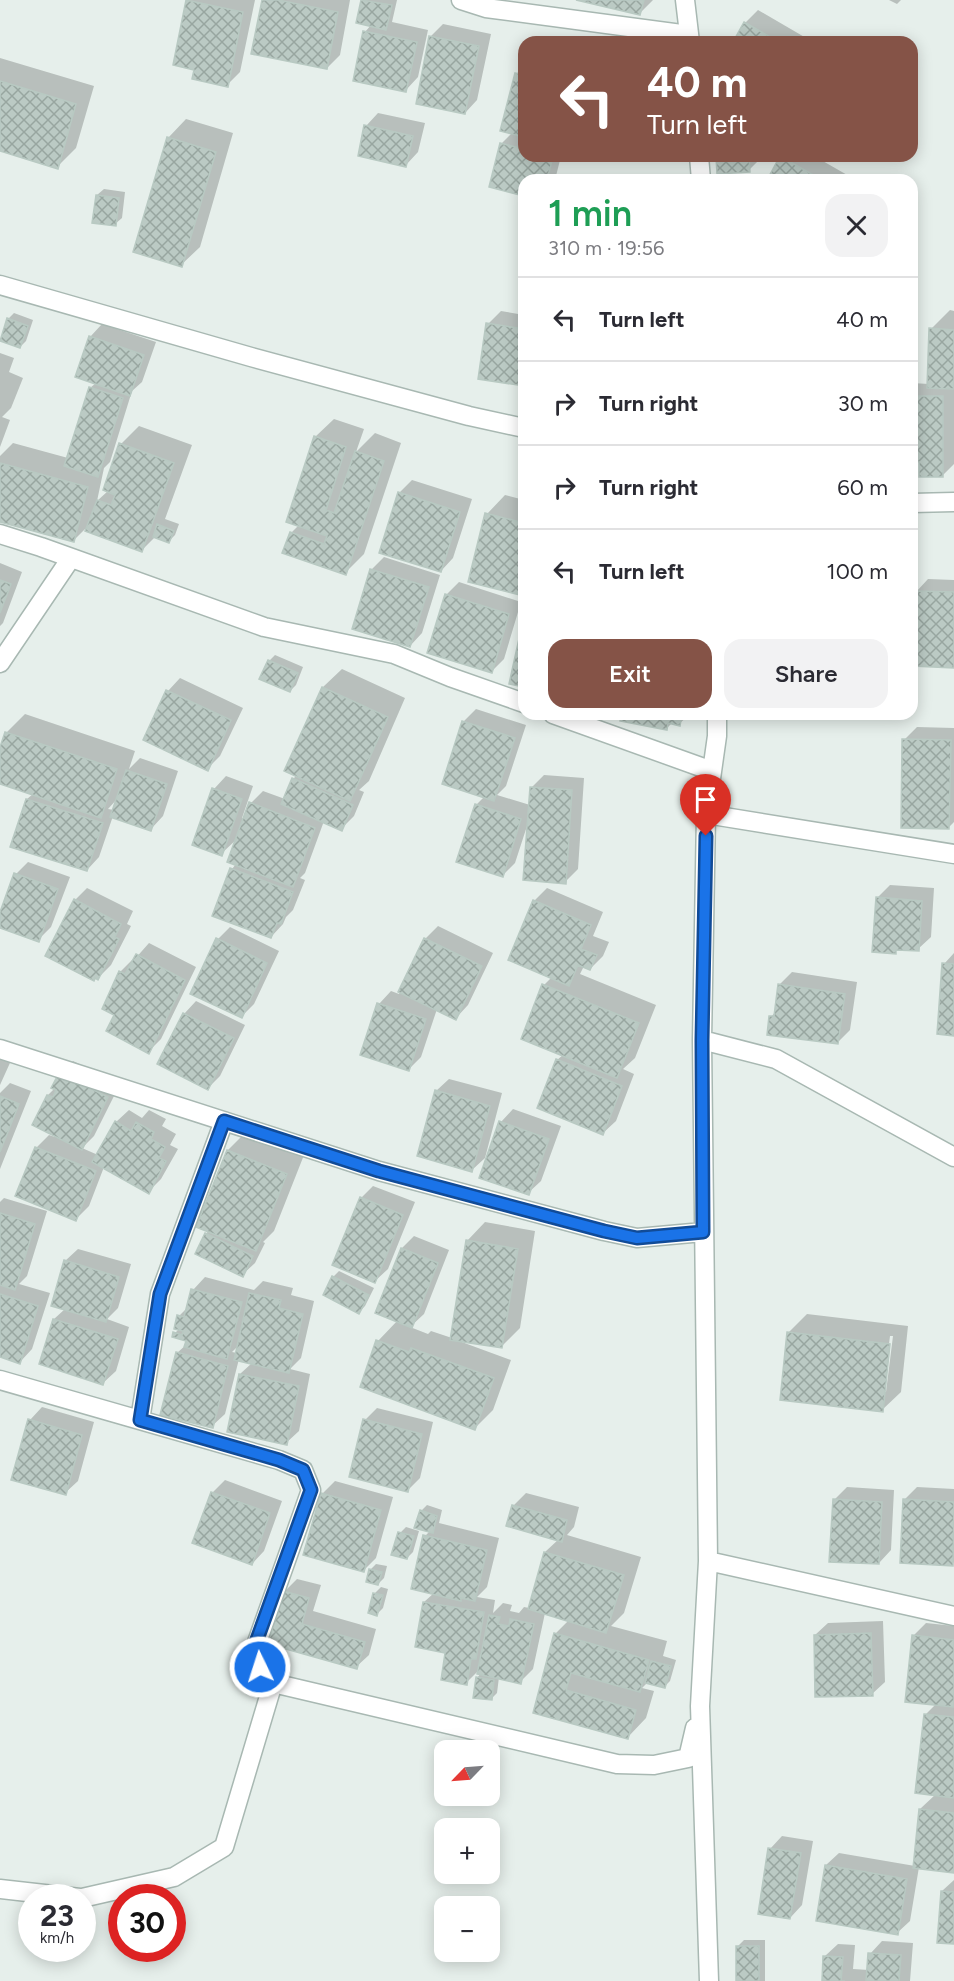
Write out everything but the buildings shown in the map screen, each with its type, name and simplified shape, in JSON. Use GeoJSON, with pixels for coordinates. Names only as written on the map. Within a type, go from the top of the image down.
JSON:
{"type":"FeatureCollection","features":[{"type":"Feature","properties":{"kind":"street"},"geometry":{"type":"LineString","coordinates":[[461,0],[486,8],[675,36]]}},
{"type":"Feature","properties":{"kind":"street"},"geometry":{"type":"LineString","coordinates":[[685,0],[689,36]]}},
{"type":"Feature","properties":{"kind":"street"},"geometry":{"type":"LineString","coordinates":[[0,285],[250,357],[469,416],[518,427]]}},
{"type":"Feature","properties":{"kind":"street"},"geometry":{"type":"LineString","coordinates":[[918,503],[954,502]]}},
{"type":"Feature","properties":{"kind":"street"},"geometry":{"type":"LineString","coordinates":[[0,534],[264,627],[394,654],[518,701]]}},
{"type":"Feature","properties":{"kind":"street"},"geometry":{"type":"LineString","coordinates":[[0,663],[71,558]]}},
{"type":"Feature","properties":{"kind":"street"},"geometry":{"type":"LineString","coordinates":[[570,720],[712,771]]}},
{"type":"Feature","properties":{"kind":"street"},"geometry":{"type":"LineString","coordinates":[[709,1981],[700,1706],[708,1561],[702,1040],[706,814],[717,736],[717,720]]}},
{"type":"Feature","properties":{"kind":"street"},"geometry":{"type":"LineString","coordinates":[[706,814],[954,854]]}},
{"type":"Feature","properties":{"kind":"street"},"geometry":{"type":"LineString","coordinates":[[702,1040],[776,1059],[954,1156]]}},
{"type":"Feature","properties":{"kind":"street"},"geometry":{"type":"LineString","coordinates":[[0,1049],[379,1171],[604,1231],[637,1238],[703,1232]]}},
{"type":"Feature","properties":{"kind":"street"},"geometry":{"type":"LineString","coordinates":[[140,1420],[160,1294],[224,1121]]}},
{"type":"Feature","properties":{"kind":"street"},"geometry":{"type":"LineString","coordinates":[[0,1380],[279,1460],[303,1470],[311,1490],[255,1645],[260,1667],[273,1683],[617,1764],[654,1765],[688,1758],[700,1706]]}},
{"type":"Feature","properties":{"kind":"street"},"geometry":{"type":"LineString","coordinates":[[708,1561],[954,1616]]}},
{"type":"Feature","properties":{"kind":"street"},"geometry":{"type":"LineString","coordinates":[[96,1895],[174,1877],[224,1847],[273,1683]]}},
{"type":"Feature","properties":{"kind":"street"},"geometry":{"type":"LineString","coordinates":[[0,1889],[18,1891]]}},
{"type":"Feature","properties":{"kind":"route"},"geometry":{"type":"LineString","coordinates":[[260,1667],[255,1645],[311,1490],[303,1470],[279,1460],[140,1420],[160,1294],[224,1121],[379,1171],[604,1231],[637,1238],[703,1232],[702,1040],[706,836]]}}]}
